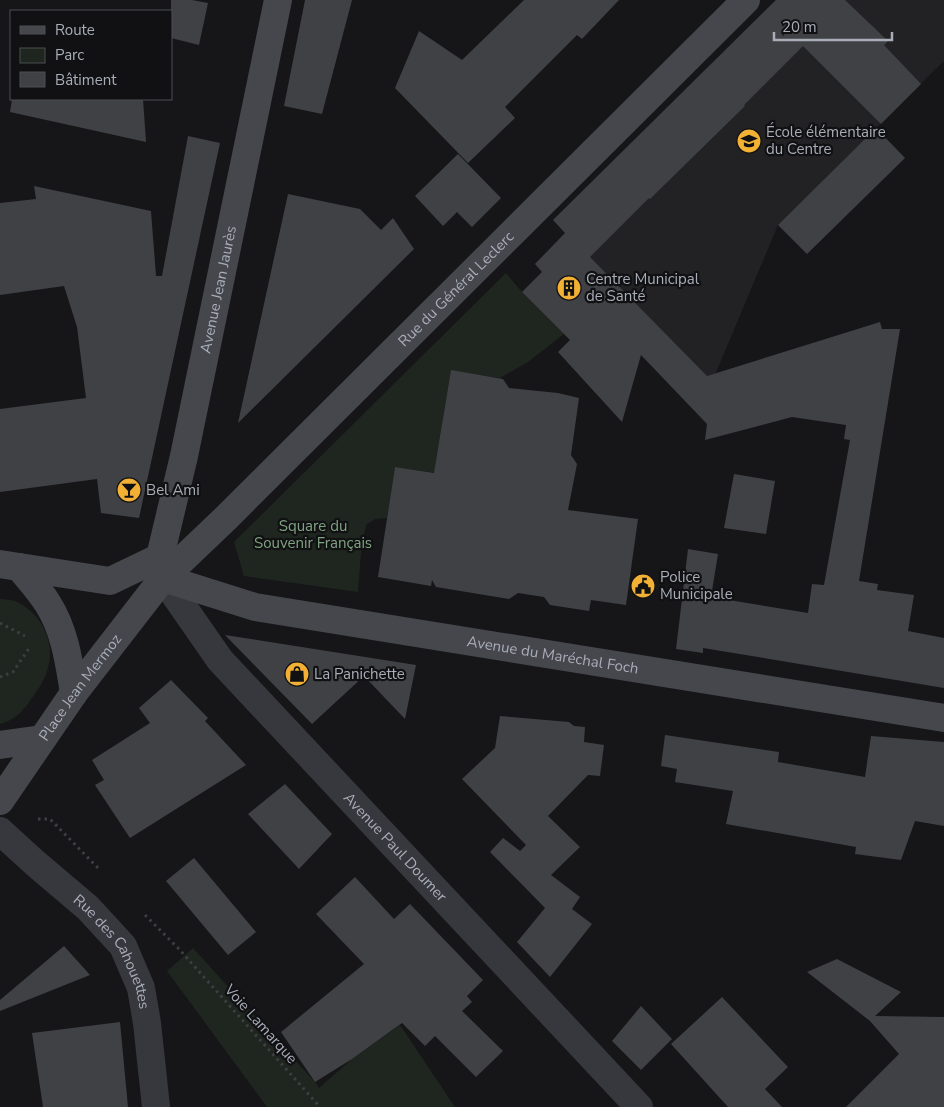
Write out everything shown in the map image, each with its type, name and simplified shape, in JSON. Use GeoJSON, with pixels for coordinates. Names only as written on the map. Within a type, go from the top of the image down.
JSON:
{"type":"FeatureCollection","features":[{"type":"Feature","properties":{"kind":"main road","name":"Avenue Jean Jaurès"},"geometry":{"type":"LineString","coordinates":[[161,567],[278,0]]}},
{"type":"Feature","properties":{"kind":"main road","name":"Rue du Général Leclerc"},"geometry":{"type":"LineString","coordinates":[[161,567],[227,517],[746,0]]}},
{"type":"Feature","properties":{"kind":"main road"},"geometry":{"type":"LineString","coordinates":[[10,565],[110,581],[135,570],[161,567]]}},
{"type":"Feature","properties":{"kind":"main road"},"geometry":{"type":"LineString","coordinates":[[10,565],[48,602],[58,622],[68,653],[74,693]]}},
{"type":"Feature","properties":{"kind":"main road","name":"Place Jean Mermoz"},"geometry":{"type":"LineString","coordinates":[[0,801],[161,567]]}},
{"type":"Feature","properties":{"kind":"main road","name":"Avenue du Maréchal Foch"},"geometry":{"type":"LineString","coordinates":[[161,567],[255,607],[944,718]]}},
{"type":"Feature","properties":{"kind":"main road"},"geometry":{"type":"LineString","coordinates":[[0,745],[42,740]]}},
{"type":"Feature","properties":{"kind":"street","name":"Avenue Paul Doumer"},"geometry":{"type":"LineString","coordinates":[[161,567],[220,660],[639,1107]]}},
{"type":"Feature","properties":{"kind":"street","name":"Rue des Cahouettes"},"geometry":{"type":"LineString","coordinates":[[0,831],[88,908],[123,946],[141,988],[147,1023],[156,1107]]}},
{"type":"Feature","properties":{"kind":"path"},"geometry":{"type":"LineString","coordinates":[[0,623],[26,636]]}},
{"type":"Feature","properties":{"kind":"path","name":"Voie Lamarque"},"geometry":{"type":"LineString","coordinates":[[184,956],[320,1107]]}},
{"type":"Feature","properties":{"kind":"shaded area","name":"École élémentaire du Centre"},"geometry":{"type":"Polygon","coordinates":[[[776,0],[944,0],[944,61],[778,225],[712,382],[553,220],[776,0]]]}},
{"type":"Feature","properties":{"kind":"green space","name":"Square du Souvenir Français"},"geometry":{"type":"Polygon","coordinates":[[[506,273],[564,334],[528,362],[500,378],[451,371],[443,417],[443,474],[395,467],[387,518],[375,519],[366,525],[361,552],[358,592],[244,576],[234,542],[506,273]]]}},
{"type":"Feature","properties":{"kind":"green space"},"geometry":{"type":"Polygon","coordinates":[[[0,599],[15,601],[25,606],[40,621],[48,640],[50,661],[43,682],[26,707],[10,720],[0,724],[0,599]]]}},
{"type":"Feature","properties":{"kind":"green space"},"geometry":{"type":"Polygon","coordinates":[[[193,948],[319,1088],[352,1059],[400,1025],[455,1107],[267,1107],[167,971],[193,948]]]}},
{"type":"Feature","properties":{"kind":"building"},"geometry":{"type":"Polygon","coordinates":[[[171,0],[192,0],[208,3],[199,45],[172,38],[171,0]]]}},
{"type":"Feature","properties":{"kind":"building"},"geometry":{"type":"Polygon","coordinates":[[[305,0],[352,0],[322,114],[284,106],[305,0]]]}},
{"type":"Feature","properties":{"kind":"building"},"geometry":{"type":"Polygon","coordinates":[[[524,0],[619,0],[582,39],[577,35],[505,107],[515,118],[468,163],[395,88],[419,31],[462,60],[524,0]]]}},
{"type":"Feature","properties":{"kind":"building"},"geometry":{"type":"Polygon","coordinates":[[[776,0],[845,0],[888,41],[884,45],[921,84],[881,124],[803,46],[745,106],[590,257],[707,376],[880,322],[882,329],[900,329],[859,581],[878,584],[877,590],[914,595],[908,631],[944,638],[944,688],[703,648],[703,653],[676,649],[688,549],[718,554],[711,597],[808,613],[812,584],[824,585],[850,440],[844,439],[846,425],[792,417],[705,440],[707,424],[641,355],[622,422],[558,352],[570,340],[522,292],[542,272],[535,264],[565,233],[553,220],[776,0]]]}},
{"type":"Feature","properties":{"kind":"building"},"geometry":{"type":"Polygon","coordinates":[[[12,100],[143,100],[146,142],[10,112],[12,100]]]}},
{"type":"Feature","properties":{"kind":"building"},"geometry":{"type":"Polygon","coordinates":[[[876,128],[905,158],[807,254],[778,225],[876,128]]]}},
{"type":"Feature","properties":{"kind":"building"},"geometry":{"type":"Polygon","coordinates":[[[188,136],[220,143],[139,518],[101,513],[97,479],[0,492],[0,409],[86,398],[77,327],[64,286],[0,295],[0,203],[36,199],[34,186],[151,211],[156,276],[162,276],[188,136]]]}},
{"type":"Feature","properties":{"kind":"building"},"geometry":{"type":"Polygon","coordinates":[[[458,154],[501,198],[472,227],[457,212],[443,226],[415,196],[458,154]]]}},
{"type":"Feature","properties":{"kind":"building"},"geometry":{"type":"Polygon","coordinates":[[[288,194],[360,209],[381,230],[393,218],[414,249],[238,423],[288,194]]]}},
{"type":"Feature","properties":{"kind":"building"},"geometry":{"type":"Polygon","coordinates":[[[451,370],[503,379],[509,388],[558,393],[579,398],[571,455],[577,464],[568,510],[638,519],[626,605],[591,600],[589,611],[550,605],[544,597],[518,593],[509,599],[436,587],[432,580],[431,586],[378,577],[395,467],[434,473],[451,370]]]}},
{"type":"Feature","properties":{"kind":"building"},"geometry":{"type":"Polygon","coordinates":[[[734,474],[775,481],[766,534],[724,528],[734,474]]]}},
{"type":"Feature","properties":{"kind":"building"},"geometry":{"type":"Polygon","coordinates":[[[225,635],[416,665],[405,719],[364,676],[312,724],[225,635]]]}},
{"type":"Feature","properties":{"kind":"building"},"geometry":{"type":"Polygon","coordinates":[[[171,680],[208,718],[205,721],[246,765],[130,838],[95,785],[104,780],[92,760],[150,723],[139,708],[171,680]]]}},
{"type":"Feature","properties":{"kind":"building"},"geometry":{"type":"Polygon","coordinates":[[[500,716],[569,722],[574,726],[585,727],[584,742],[604,745],[600,776],[588,775],[548,816],[580,847],[551,875],[580,897],[572,909],[592,924],[550,977],[517,942],[545,908],[490,852],[503,838],[520,851],[526,845],[462,779],[495,748],[500,716]]]}},
{"type":"Feature","properties":{"kind":"building"},"geometry":{"type":"Polygon","coordinates":[[[665,735],[779,752],[778,762],[865,777],[871,736],[944,742],[944,826],[915,821],[901,860],[855,854],[856,847],[726,824],[733,791],[675,782],[677,769],[661,766],[665,735]]]}},
{"type":"Feature","properties":{"kind":"building"},"geometry":{"type":"Polygon","coordinates":[[[285,784],[332,834],[299,869],[248,814],[285,784]]]}},
{"type":"Feature","properties":{"kind":"building"},"geometry":{"type":"Polygon","coordinates":[[[194,858],[256,932],[228,955],[166,881],[194,858]]]}},
{"type":"Feature","properties":{"kind":"building"},"geometry":{"type":"Polygon","coordinates":[[[355,877],[394,919],[410,904],[483,980],[467,996],[472,1002],[462,1011],[503,1051],[476,1077],[435,1036],[425,1046],[402,1023],[352,1059],[315,1082],[281,1032],[364,964],[316,914],[355,877]]]}},
{"type":"Feature","properties":{"kind":"building"},"geometry":{"type":"Polygon","coordinates":[[[64,946],[90,975],[0,1011],[0,1000],[64,946]]]}},
{"type":"Feature","properties":{"kind":"building"},"geometry":{"type":"Polygon","coordinates":[[[837,959],[901,992],[875,1016],[944,1017],[944,1107],[846,1107],[899,1054],[870,1021],[807,972],[837,959]]]}},
{"type":"Feature","properties":{"kind":"building"},"geometry":{"type":"Polygon","coordinates":[[[722,997],[788,1067],[765,1089],[782,1107],[728,1107],[671,1044],[722,997]]]}},
{"type":"Feature","properties":{"kind":"building"},"geometry":{"type":"Polygon","coordinates":[[[641,1006],[672,1039],[641,1070],[612,1041],[641,1006]]]}},
{"type":"Feature","properties":{"kind":"building"},"geometry":{"type":"Polygon","coordinates":[[[120,1022],[128,1107],[43,1107],[32,1033],[120,1022]]]}},
{"type":"Feature","properties":{"kind":"place","name":"École élémentaire du Centre"},"geometry":{"type":"Point","coordinates":[749,141]}},
{"type":"Feature","properties":{"kind":"place","name":"Centre Municipal de Santé"},"geometry":{"type":"Point","coordinates":[569,288]}},
{"type":"Feature","properties":{"kind":"place","name":"Bel Ami"},"geometry":{"type":"Point","coordinates":[129,490]}},
{"type":"Feature","properties":{"kind":"place","name":"Police Municipale"},"geometry":{"type":"Point","coordinates":[643,586]}},
{"type":"Feature","properties":{"kind":"place","name":"La Panichette"},"geometry":{"type":"Point","coordinates":[297,674]}}]}
